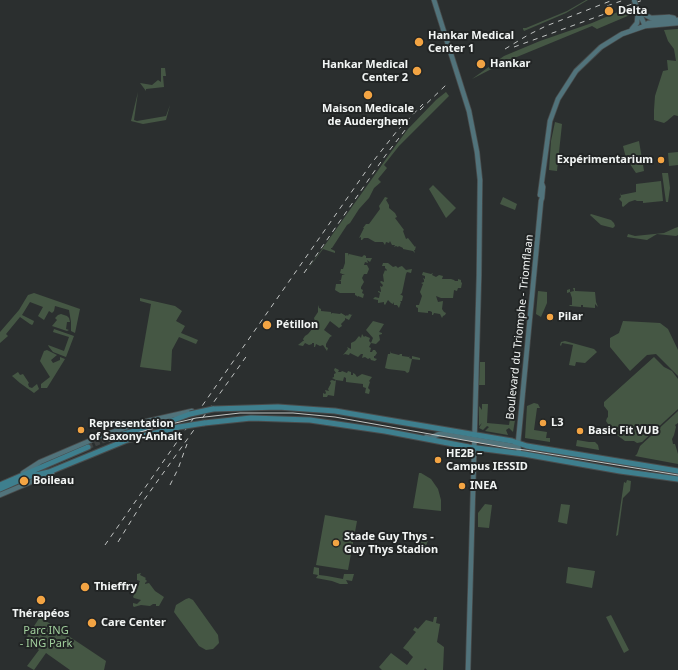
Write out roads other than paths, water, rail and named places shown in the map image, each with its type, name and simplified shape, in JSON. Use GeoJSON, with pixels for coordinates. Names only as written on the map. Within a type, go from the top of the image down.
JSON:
{"type":"FeatureCollection","features":[{"type":"Feature","properties":{"kind":"main road"},"geometry":{"type":"LineString","coordinates":[[434,0],[469,111],[475,136],[479,167],[481,208],[468,670]]}},
{"type":"Feature","properties":{"kind":"main road"},"geometry":{"type":"LineString","coordinates":[[634,0],[645,26]]}},
{"type":"Feature","properties":{"kind":"main road"},"geometry":{"type":"LineString","coordinates":[[631,30],[637,22],[638,11]]}},
{"type":"Feature","properties":{"kind":"main road","name":"Boulevard du Triomphe - Triomflaan"},"geometry":{"type":"LineString","coordinates":[[638,11],[648,18],[653,19],[669,17],[678,20]]}},
{"type":"Feature","properties":{"kind":"main road","name":"Boulevard du Triomphe - Triomflaan"},"geometry":{"type":"LineString","coordinates":[[645,26],[648,23],[678,20]]}},
{"type":"Feature","properties":{"kind":"main road","name":"Boulevard du Triomphe - Triomflaan"},"geometry":{"type":"LineString","coordinates":[[520,453],[518,443],[543,188],[542,184],[546,142],[555,105],[564,88],[576,71],[596,51],[612,39],[631,30],[645,26],[678,23]]}},
{"type":"Feature","properties":{"kind":"main road"},"geometry":{"type":"LineString","coordinates":[[12,480],[40,462],[94,438],[139,423],[191,412],[214,409],[264,406],[300,407],[335,411],[475,437]]}},
{"type":"Feature","properties":{"kind":"main road"},"geometry":{"type":"LineString","coordinates":[[109,438],[171,421],[191,412]]}},
{"type":"Feature","properties":{"kind":"main road"},"geometry":{"type":"LineString","coordinates":[[0,490],[27,477],[49,472],[127,440],[179,427],[251,418],[295,419],[350,426],[678,479]]}},
{"type":"Feature","properties":{"kind":"main road"},"geometry":{"type":"LineString","coordinates":[[420,437],[431,438],[438,434],[445,434],[475,437],[678,471]]}},
{"type":"Feature","properties":{"kind":"main road"},"geometry":{"type":"LineString","coordinates":[[0,484],[88,447]]}},
{"type":"Feature","properties":{"kind":"main road"},"geometry":{"type":"LineString","coordinates":[[0,495],[43,477],[62,467]]}},
{"type":"Feature","properties":{"kind":"tunnel"},"geometry":{"type":"LineString","coordinates":[[88,447],[109,438]]}},
{"type":"Feature","properties":{"kind":"tram line"},"geometry":{"type":"LineString","coordinates":[[110,441],[196,418],[240,413],[293,413],[335,417],[508,448],[678,475]]}},
{"type":"Feature","properties":{"kind":"railway"},"geometry":{"type":"LineString","coordinates":[[505,49],[546,26],[613,0]]}},
{"type":"Feature","properties":{"kind":"railway"},"geometry":{"type":"LineString","coordinates":[[607,6],[624,0]]}},
{"type":"Feature","properties":{"kind":"railway"},"geometry":{"type":"LineString","coordinates":[[514,47],[643,0]]}},
{"type":"Feature","properties":{"kind":"railway"},"geometry":{"type":"LineString","coordinates":[[420,110],[446,85]]}},
{"type":"Feature","properties":{"kind":"railway"},"geometry":{"type":"LineString","coordinates":[[105,545],[371,164],[397,131],[423,104]]}},
{"type":"Feature","properties":{"kind":"railway"},"geometry":{"type":"LineString","coordinates":[[304,273],[385,156],[409,125]]}},
{"type":"Feature","properties":{"kind":"railway"},"geometry":{"type":"LineString","coordinates":[[118,542],[144,500],[248,354]]}},
{"type":"Feature","properties":{"kind":"railway"},"geometry":{"type":"LineString","coordinates":[[170,485],[178,469],[187,444]]}},
{"type":"Feature","properties":{"kind":"place","name":"Delta"},"geometry":{"type":"Point","coordinates":[609,11]}},
{"type":"Feature","properties":{"kind":"place","name":"Hankar Medical Center 1"},"geometry":{"type":"Point","coordinates":[419,42]}},
{"type":"Feature","properties":{"kind":"place","name":"Hankar"},"geometry":{"type":"Point","coordinates":[481,64]}},
{"type":"Feature","properties":{"kind":"place","name":"Hankar Medical Center 2"},"geometry":{"type":"Point","coordinates":[417,71]}},
{"type":"Feature","properties":{"kind":"place","name":"Maison Medicale de Auderghem"},"geometry":{"type":"Point","coordinates":[368,95]}},
{"type":"Feature","properties":{"kind":"place","name":"Expérimentarium"},"geometry":{"type":"Point","coordinates":[661,160]}},
{"type":"Feature","properties":{"kind":"place","name":"Pilar"},"geometry":{"type":"Point","coordinates":[550,317]}},
{"type":"Feature","properties":{"kind":"place","name":"Pétillon"},"geometry":{"type":"Point","coordinates":[267,325]}},
{"type":"Feature","properties":{"kind":"place","name":"L3"},"geometry":{"type":"Point","coordinates":[543,423]}},
{"type":"Feature","properties":{"kind":"place","name":"Representation of Saxony-Anhalt"},"geometry":{"type":"Point","coordinates":[81,430]}},
{"type":"Feature","properties":{"kind":"place","name":"Basic Fit VUB"},"geometry":{"type":"Point","coordinates":[580,431]}},
{"type":"Feature","properties":{"kind":"place","name":"HE2B – Campus IESSID"},"geometry":{"type":"Point","coordinates":[438,460]}},
{"type":"Feature","properties":{"kind":"place","name":"Boileau"},"geometry":{"type":"Point","coordinates":[24,481]}},
{"type":"Feature","properties":{"kind":"place","name":"INEA"},"geometry":{"type":"Point","coordinates":[462,486]}},
{"type":"Feature","properties":{"kind":"place","name":"Stade Guy Thys - Guy Thys Stadion"},"geometry":{"type":"Point","coordinates":[336,543]}},
{"type":"Feature","properties":{"kind":"place","name":"Thieffry"},"geometry":{"type":"Point","coordinates":[85,587]}},
{"type":"Feature","properties":{"kind":"place","name":"Thérapéos"},"geometry":{"type":"Point","coordinates":[41,600]}},
{"type":"Feature","properties":{"kind":"place","name":"Care Center"},"geometry":{"type":"Point","coordinates":[92,623]}},
{"type":"Feature","properties":{"kind":"park label","name":"Parc ING - ING Park"},"geometry":{"type":"Point","coordinates":[46,637]}}]}
